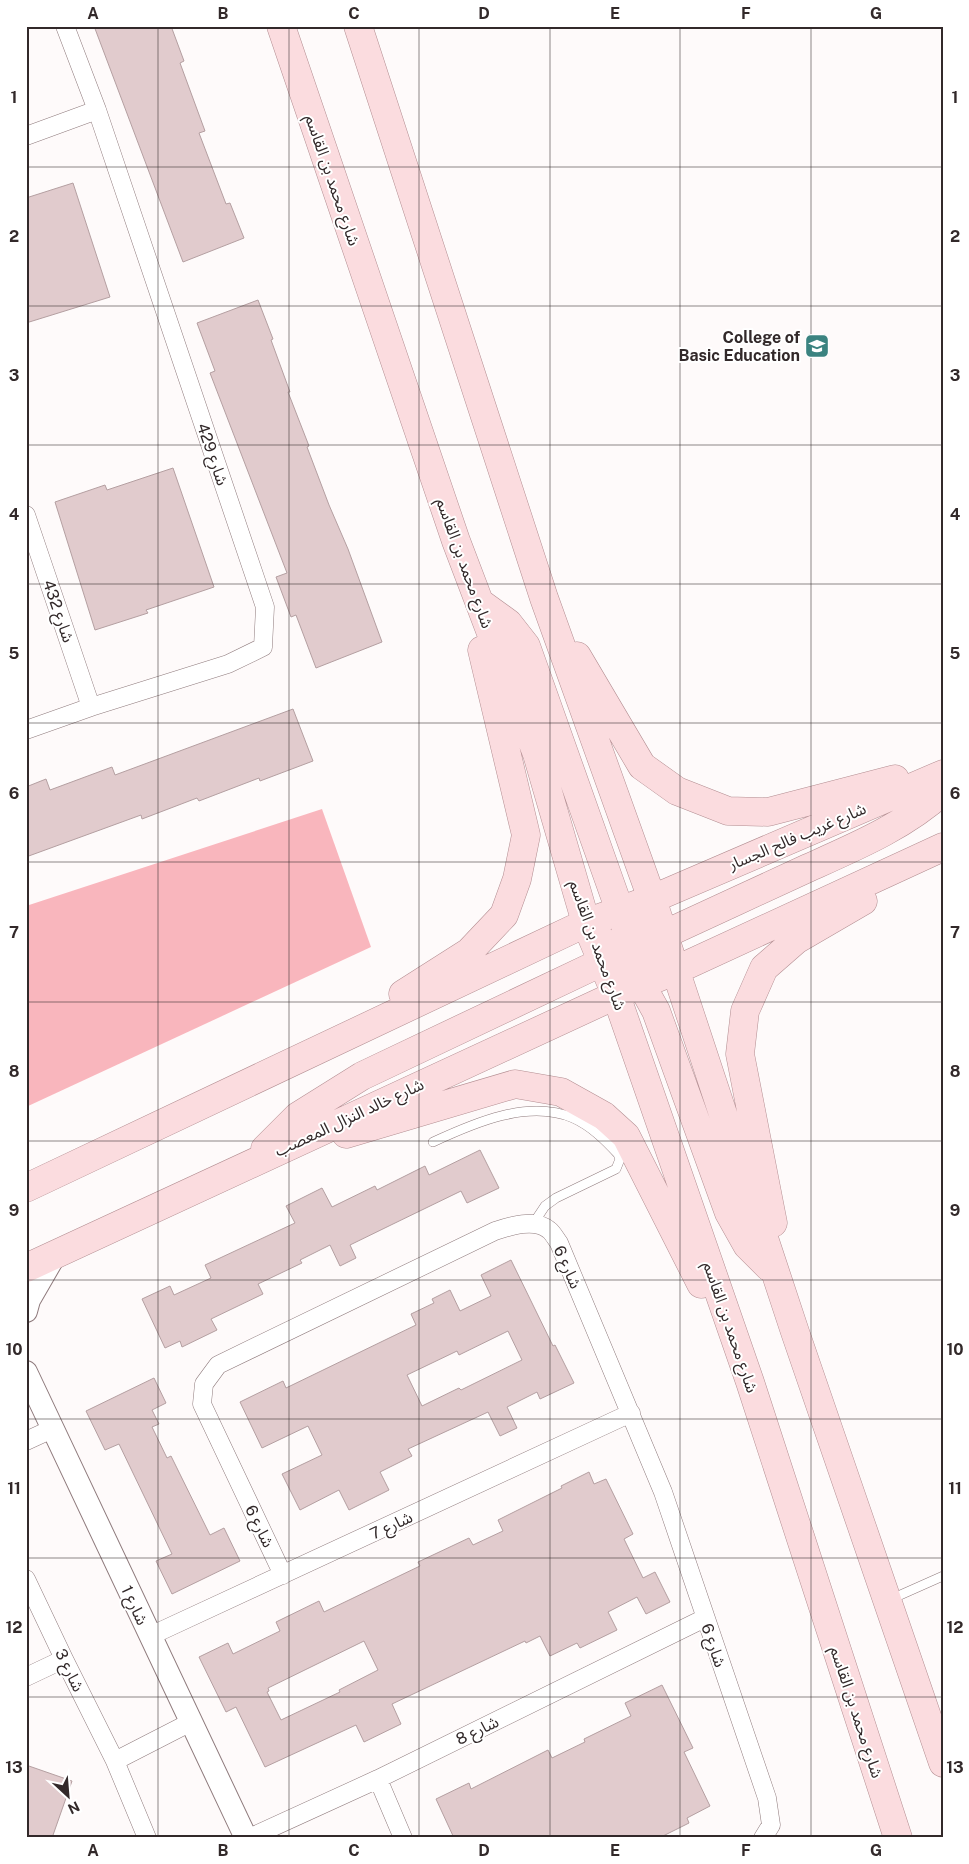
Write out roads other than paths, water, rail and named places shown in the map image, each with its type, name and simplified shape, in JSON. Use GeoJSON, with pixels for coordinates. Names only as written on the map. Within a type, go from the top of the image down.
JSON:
{"type":"FeatureCollection","features":[{"type":"Feature","properties":{"kind":"main road","name":"شارع محمد بن القاسم"},"geometry":{"type":"LineString","coordinates":[[281,26],[456,542],[536,754],[586,923],[632,956],[674,971],[794,1332],[943,1763]]}},
{"type":"Feature","properties":{"kind":"main road"},"geometry":{"type":"LineString","coordinates":[[358,26],[544,598],[652,899],[648,918],[640,933],[632,956]]}},
{"type":"Feature","properties":{"kind":"main road"},"geometry":{"type":"LineString","coordinates":[[306,1056],[469,952],[504,915],[517,879],[526,835],[456,542]]}},
{"type":"Feature","properties":{"kind":"main road"},"geometry":{"type":"LineString","coordinates":[[544,598],[642,766],[677,790],[728,811],[768,812],[943,767]]}},
{"type":"Feature","properties":{"kind":"main road"},"geometry":{"type":"LineString","coordinates":[[479,602],[508,623],[526,646],[621,912],[632,956],[656,1010],[728,1213],[747,1245],[774,1271]]}},
{"type":"Feature","properties":{"kind":"main road","name":"شارع غريب فالح الجسار"},"geometry":{"type":"LineString","coordinates":[[652,899],[943,774]]}},
{"type":"Feature","properties":{"kind":"main road"},"geometry":{"type":"LineString","coordinates":[[251,1162],[298,1116],[362,1076],[632,956],[902,822],[928,805],[943,791]]}},
{"type":"Feature","properties":{"kind":"main road"},"geometry":{"type":"LineString","coordinates":[[674,971],[943,847]]}},
{"type":"Feature","properties":{"kind":"main road"},"geometry":{"type":"LineString","coordinates":[[794,1332],[740,1054],[745,1011],[764,968],[796,940],[943,854]]}},
{"type":"Feature","properties":{"kind":"main road"},"geometry":{"type":"LineString","coordinates":[[26,1188],[586,923],[621,912],[652,899]]}},
{"type":"Feature","properties":{"kind":"main road","name":"شارع محمد بن القاسم"},"geometry":{"type":"LineString","coordinates":[[632,956],[616,995],[750,1382],[898,1838]]}},
{"type":"Feature","properties":{"kind":"main road","name":"شارع خالد النزال المعصب"},"geometry":{"type":"LineString","coordinates":[[26,1268],[251,1162],[616,995],[632,956],[674,971]]}},
{"type":"Feature","properties":{"kind":"main road"},"geometry":{"type":"LineString","coordinates":[[251,1162],[515,1084],[562,1092],[604,1116],[626,1136],[750,1382]]}},
{"type":"Feature","properties":{"kind":"street","name":"شارع 429"},"geometry":{"type":"LineString","coordinates":[[26,730],[91,706],[228,664],[263,647],[265,606],[97,110],[65,26]]}},
{"type":"Feature","properties":{"kind":"street"},"geometry":{"type":"LineString","coordinates":[[26,136],[97,110]]}},
{"type":"Feature","properties":{"kind":"street","name":"شارع 432"},"geometry":{"type":"LineString","coordinates":[[26,515],[91,706]]}},
{"type":"Feature","properties":{"kind":"street","name":"شارع 6"},"geometry":{"type":"LineString","coordinates":[[283,1575],[202,1404],[204,1384],[218,1365],[495,1232],[515,1224],[533,1224],[549,1229],[559,1243],[663,1492],[767,1798],[771,1825],[763,1838]]}},
{"type":"Feature","properties":{"kind":"street"},"geometry":{"type":"LineString","coordinates":[[26,1311],[29,1300],[55,1255]]}},
{"type":"Feature","properties":{"kind":"street","name":"شارع 1"},"geometry":{"type":"LineString","coordinates":[[26,1372],[247,1838]]}},
{"type":"Feature","properties":{"kind":"street","name":"شارع 7"},"geometry":{"type":"LineString","coordinates":[[150,1636],[631,1413]]}},
{"type":"Feature","properties":{"kind":"street"},"geometry":{"type":"LineString","coordinates":[[26,1441],[52,1429]]}},
{"type":"Feature","properties":{"kind":"street","name":"شارع 3"},"geometry":{"type":"LineString","coordinates":[[26,1579],[115,1761],[147,1838]]}},
{"type":"Feature","properties":{"kind":"street","name":"شارع 8"},"geometry":{"type":"LineString","coordinates":[[247,1838],[378,1779],[705,1618]]}},
{"type":"Feature","properties":{"kind":"street"},"geometry":{"type":"LineString","coordinates":[[26,1677],[64,1660]]}},
{"type":"Feature","properties":{"kind":"street"},"geometry":{"type":"LineString","coordinates":[[115,1761],[191,1722]]}},
{"type":"Feature","properties":{"kind":"street"},"geometry":{"type":"LineString","coordinates":[[378,1779],[403,1838]]}},
{"type":"Feature","properties":{"kind":"lane"},"geometry":{"type":"LineString","coordinates":[[433,1142],[498,1117],[536,1111],[574,1118],[584,1124],[618,1154],[620,1159],[616,1169],[556,1198],[545,1206],[533,1224]]}},
{"type":"Feature","properties":{"kind":"lane"},"geometry":{"type":"LineString","coordinates":[[887,1601],[943,1576]]}},
{"type":"Feature","properties":{"kind":"place","name":"College of Basic Education"},"geometry":{"type":"Point","coordinates":[817,346]}}]}
